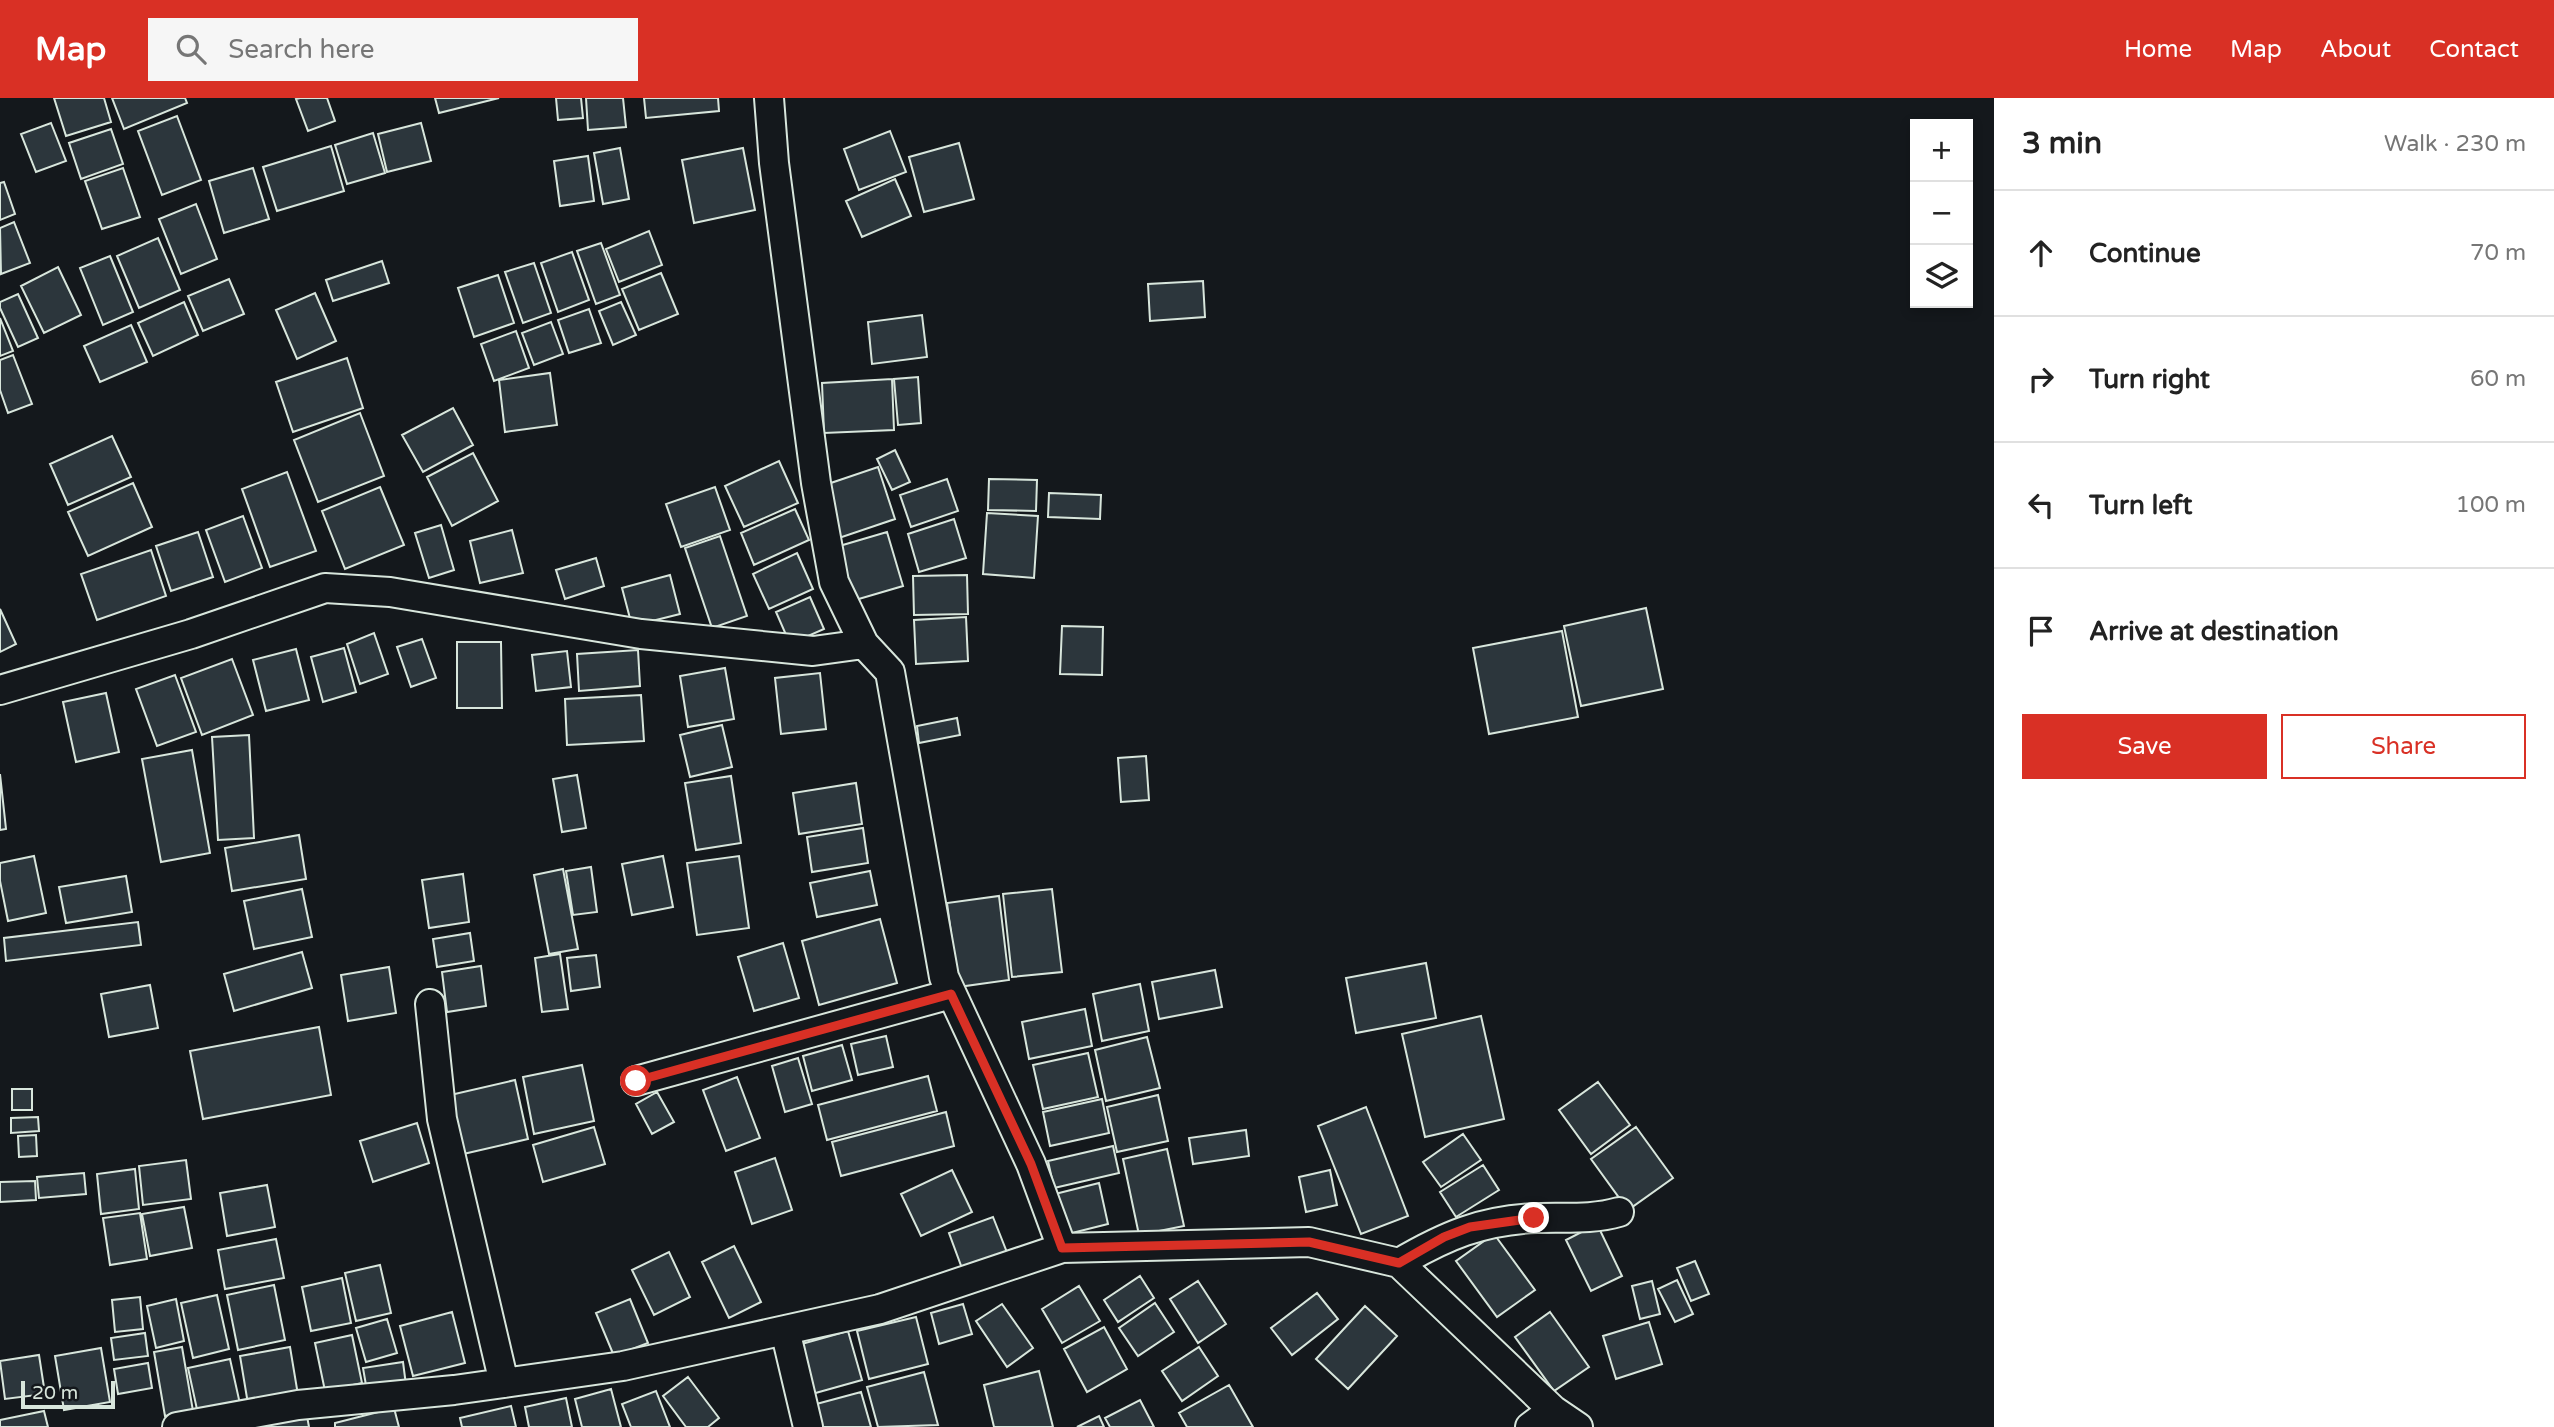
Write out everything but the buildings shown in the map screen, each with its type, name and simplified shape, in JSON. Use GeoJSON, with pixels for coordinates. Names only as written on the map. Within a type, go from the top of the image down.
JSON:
{"type":"FeatureCollection","features":[{"type":"Feature","properties":{"kind":"street"},"geometry":{"type":"LineString","coordinates":[[769,98],[774,163],[816,483],[834,582],[864,644],[890,672],[944,977],[1031,1164],[1062,1248]]}},
{"type":"Feature","properties":{"kind":"street"},"geometry":{"type":"LineString","coordinates":[[0,691],[191,635],[325,588],[390,592],[641,634],[813,651],[864,644]]}},
{"type":"Feature","properties":{"kind":"street"},"geometry":{"type":"LineString","coordinates":[[636,1081],[951,994]]}},
{"type":"Feature","properties":{"kind":"street"},"geometry":{"type":"LineString","coordinates":[[430,1004],[442,1119],[504,1383]]}},
{"type":"Feature","properties":{"kind":"street"},"geometry":{"type":"LineString","coordinates":[[1399,1263],[1444,1237],[1470,1227],[1534,1218],[1585,1218],[1619,1212]]}},
{"type":"Feature","properties":{"kind":"street"},"geometry":{"type":"LineString","coordinates":[[177,1427],[298,1405],[504,1383],[623,1366],[880,1309],[1062,1248],[1309,1242],[1399,1263],[1553,1410],[1578,1427]]}},
{"type":"Feature","properties":{"kind":"street"},"geometry":{"type":"LineString","coordinates":[[785,1330],[808,1427]]}},
{"type":"Feature","properties":{"kind":"street"},"geometry":{"type":"LineString","coordinates":[[1530,1427],[1553,1410]]}},
{"type":"Feature","properties":{"kind":"route"},"geometry":{"type":"LineString","coordinates":[[636,1081],[951,994],[1031,1164],[1062,1248],[1309,1242],[1399,1263],[1444,1237],[1470,1227],[1534,1218]]}}]}
